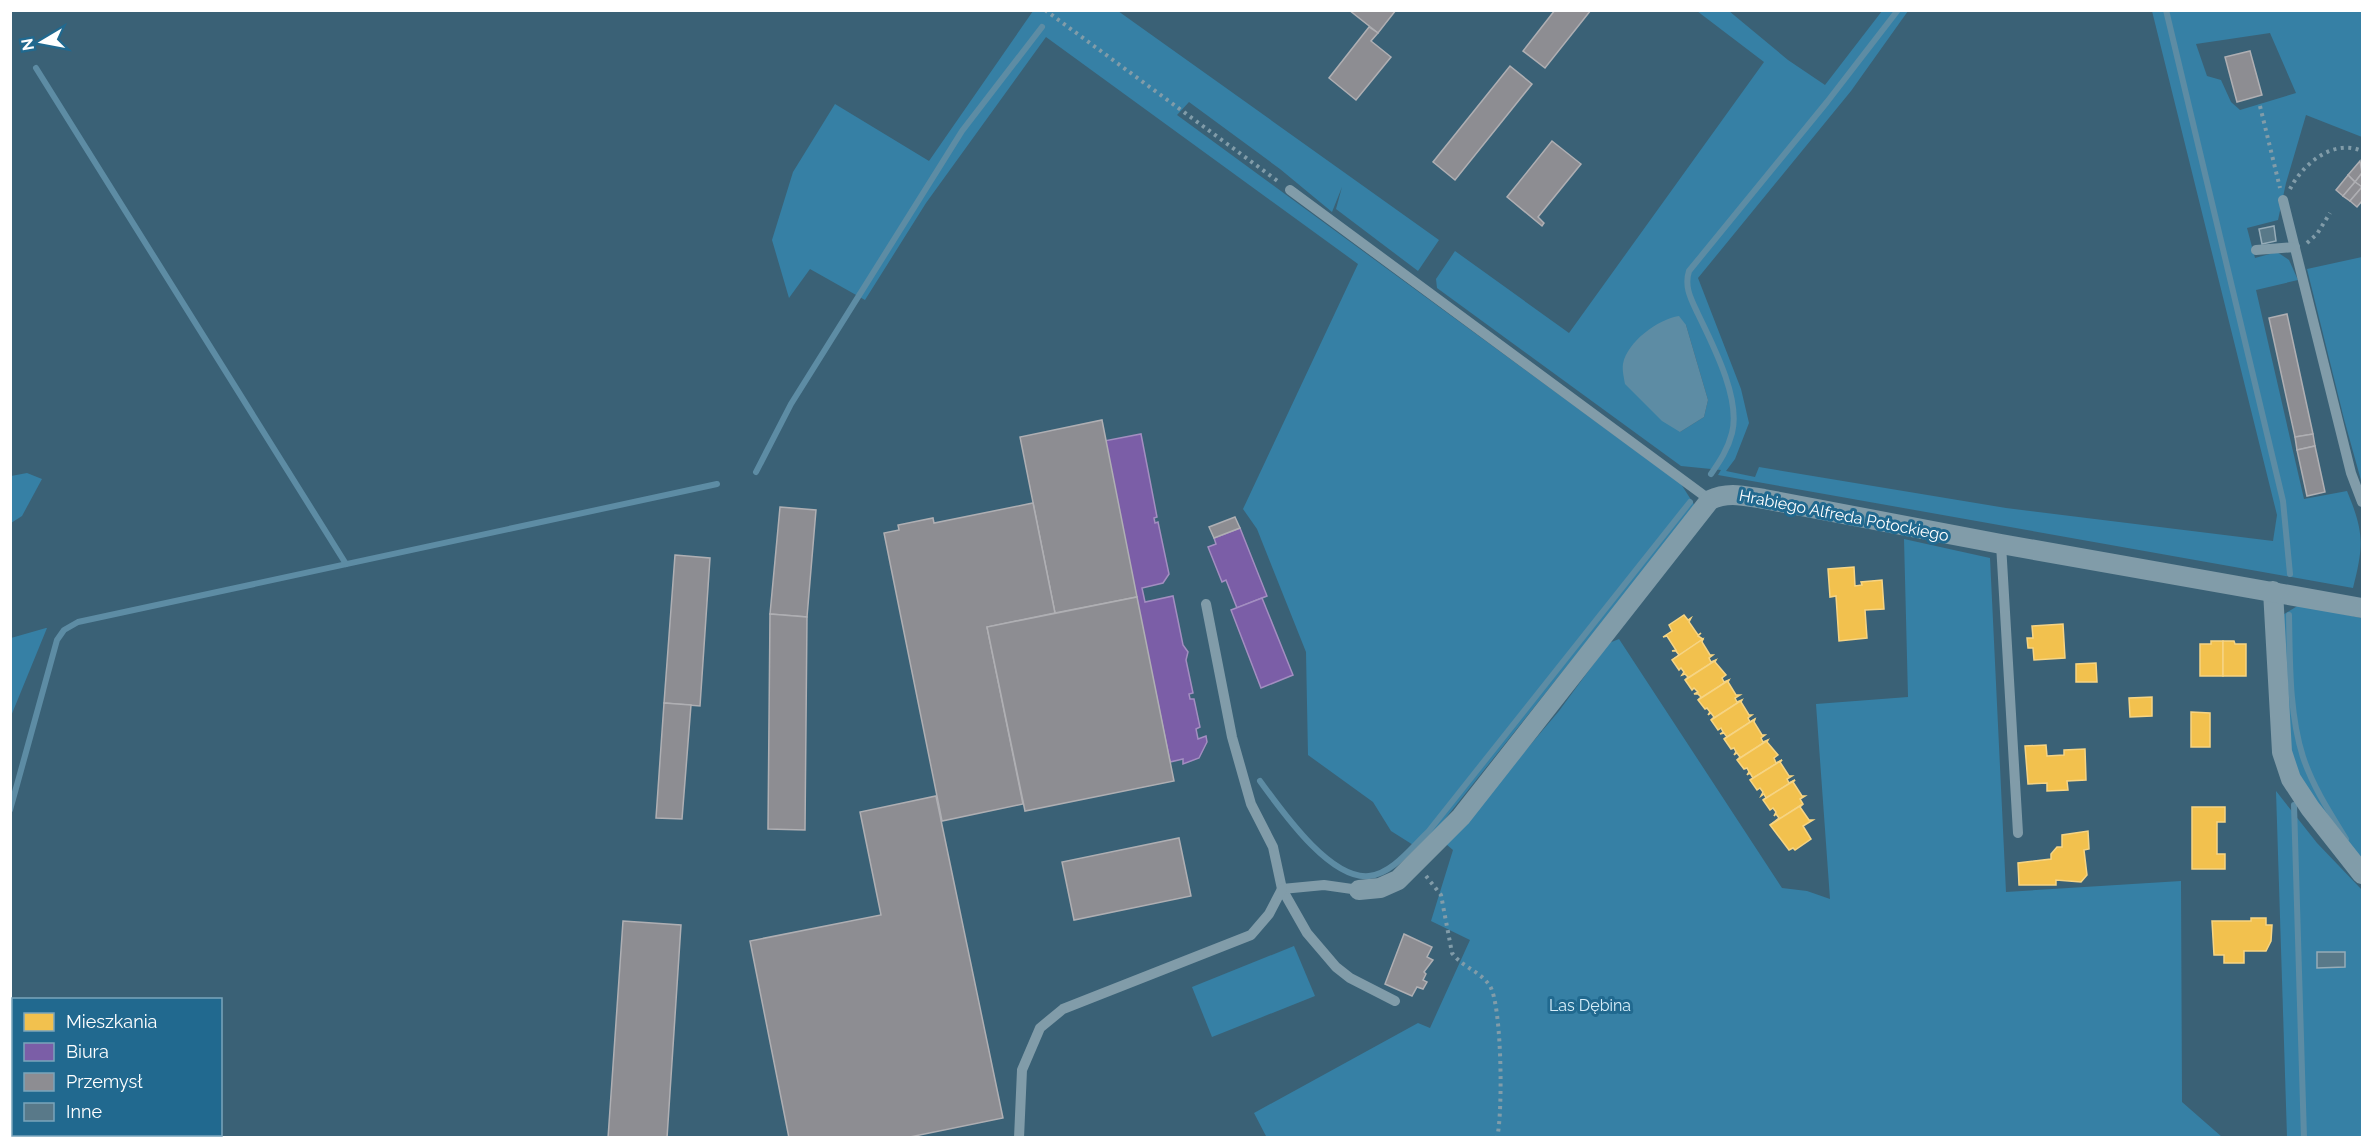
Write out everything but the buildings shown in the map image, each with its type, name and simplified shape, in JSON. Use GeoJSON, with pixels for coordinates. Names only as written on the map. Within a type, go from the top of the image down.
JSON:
{"type":"FeatureCollection","features":[{"type":"Feature","properties":{"kind":"street","name":"Hrabiego Alfreda Potockiego"},"geometry":{"type":"LineString","coordinates":[[1710,500],[1731,494],[2001,544],[2362,604]]}},
{"type":"Feature","properties":{"kind":"street"},"geometry":{"type":"LineString","coordinates":[[1359,890],[1380,888],[1398,880],[1461,817],[1710,500]]}},
{"type":"Feature","properties":{"kind":"street"},"geometry":{"type":"LineString","coordinates":[[2273,591],[2282,752],[2291,779],[2310,808],[2362,874]]}},
{"type":"Feature","properties":{"kind":"lane"},"geometry":{"type":"LineString","coordinates":[[1290,190],[1710,500]]}},
{"type":"Feature","properties":{"kind":"lane"},"geometry":{"type":"LineString","coordinates":[[2283,200],[2351,472],[2362,502]]}},
{"type":"Feature","properties":{"kind":"lane"},"geometry":{"type":"LineString","coordinates":[[2256,250],[2295,247]]}},
{"type":"Feature","properties":{"kind":"lane"},"geometry":{"type":"LineString","coordinates":[[2001,544],[2018,833]]}},
{"type":"Feature","properties":{"kind":"lane"},"geometry":{"type":"LineString","coordinates":[[1206,604],[1232,737],[1251,804],[1273,847],[1282,890],[1307,933],[1336,967],[1350,978],[1395,1001]]}},
{"type":"Feature","properties":{"kind":"lane"},"geometry":{"type":"LineString","coordinates":[[1282,890],[1324,885],[1359,890]]}},
{"type":"Feature","properties":{"kind":"lane"},"geometry":{"type":"LineString","coordinates":[[1019,1137],[1022,1070],[1040,1028],[1063,1009],[1251,935],[1269,915],[1282,890]]}},
{"type":"Feature","properties":{"kind":"path"},"geometry":{"type":"LineString","coordinates":[[1045,10],[1290,190]]}},
{"type":"Feature","properties":{"kind":"path"},"geometry":{"type":"LineString","coordinates":[[2260,106],[2283,200]]}},
{"type":"Feature","properties":{"kind":"path"},"geometry":{"type":"LineString","coordinates":[[2283,200],[2303,168],[2317,158],[2345,147],[2362,151]]}},
{"type":"Feature","properties":{"kind":"path"},"geometry":{"type":"LineString","coordinates":[[2295,247],[2305,245],[2317,234],[2331,213]]}},
{"type":"Feature","properties":{"kind":"path"},"geometry":{"type":"LineString","coordinates":[[1422,856],[1426,876],[1441,896],[1452,953],[1479,974],[1493,995],[1502,1107],[1497,1137]]}},
{"type":"Feature","properties":{"kind":"green space"},"geometry":{"type":"Polygon","coordinates":[[[1033,11],[1118,11],[1439,240],[1418,271],[1336,209],[1342,187],[1332,212],[1280,169],[1189,102],[1177,115],[1681,484],[1695,506],[1441,824],[1418,848],[1391,831],[1373,802],[1308,755],[1306,652],[1257,529],[1243,509],[1358,264],[1046,37],[926,203],[865,300],[810,269],[789,298],[772,240],[793,172],[835,104],[929,161],[1033,11]]]}},
{"type":"Feature","properties":{"kind":"green space"},"geometry":{"type":"Polygon","coordinates":[[[1697,11],[1729,11],[1788,60],[1825,85],[1882,11],[1908,11],[1851,91],[1698,278],[1741,389],[1749,423],[1735,459],[1726,471],[1755,477],[1759,467],[2006,508],[2273,541],[2277,515],[2152,11],[2362,11],[2362,137],[2306,115],[2286,183],[2278,220],[2247,228],[2255,258],[2277,252],[2289,260],[2298,280],[2256,290],[2304,499],[2347,491],[2357,517],[2360,549],[2353,588],[1718,475],[1721,470],[1681,466],[1437,288],[1436,279],[1455,251],[1569,333],[1764,62],[1697,11]],[[2270,33],[2196,44],[2207,76],[2221,80],[2231,102],[2240,110],[2296,93],[2270,33]],[[1686,325],[1680,432],[1704,417],[1708,400],[1686,325]]]}},
{"type":"Feature","properties":{"kind":"green space"},"geometry":{"type":"Polygon","coordinates":[[[2362,257],[2362,484],[2307,269],[2362,257]]]}},
{"type":"Feature","properties":{"kind":"green space"},"geometry":{"type":"Polygon","coordinates":[[[27,473],[42,479],[22,516],[11,523],[11,476],[27,473]]]}},
{"type":"Feature","properties":{"kind":"green space","name":"Las Dębina"},"geometry":{"type":"Polygon","coordinates":[[[1904,539],[1990,558],[2006,892],[2181,881],[2182,1102],[2222,1137],[1267,1138],[1254,1113],[1418,1023],[1430,1028],[1470,940],[1431,921],[1453,850],[1446,844],[1559,711],[1609,643],[1619,639],[1782,888],[1807,891],[1830,899],[1816,704],[1908,697],[1904,539]]]}},
{"type":"Feature","properties":{"kind":"green space"},"geometry":{"type":"Polygon","coordinates":[[[2299,605],[2362,618],[2362,863],[2305,791],[2291,755],[2281,616],[2299,605]]]}},
{"type":"Feature","properties":{"kind":"green space"},"geometry":{"type":"Polygon","coordinates":[[[47,628],[11,716],[11,638],[47,628]]]}},
{"type":"Feature","properties":{"kind":"green space"},"geometry":{"type":"Polygon","coordinates":[[[2276,791],[2317,843],[2362,890],[2362,1137],[2287,1137],[2276,791]]]}},
{"type":"Feature","properties":{"kind":"green space"},"geometry":{"type":"Polygon","coordinates":[[[1294,946],[1315,996],[1212,1037],[1192,987],[1294,946]]]}},
{"type":"Feature","properties":{"kind":"shaded area"},"geometry":{"type":"Polygon","coordinates":[[[1679,316],[1686,325],[1708,400],[1704,417],[1680,432],[1662,421],[1625,384],[1623,369],[1626,356],[1637,340],[1653,327],[1679,316]]]}},
{"type":"Feature","properties":{"kind":"waterway"},"geometry":{"type":"LineString","coordinates":[[1711,474],[1723,455],[1732,433],[1733,404],[1718,356],[1689,293],[1687,282],[1689,271],[1827,102],[1898,10]]}},
{"type":"Feature","properties":{"kind":"waterway"},"geometry":{"type":"LineString","coordinates":[[2166,10],[2283,501],[2290,574]]}},
{"type":"Feature","properties":{"kind":"waterway"},"geometry":{"type":"LineString","coordinates":[[756,472],[791,404],[962,131],[1042,27]]}},
{"type":"Feature","properties":{"kind":"waterway"},"geometry":{"type":"LineString","coordinates":[[36,68],[346,564]]}},
{"type":"Feature","properties":{"kind":"waterway"},"geometry":{"type":"LineString","coordinates":[[10,810],[57,640],[64,630],[78,622],[717,484]]}},
{"type":"Feature","properties":{"kind":"waterway"},"geometry":{"type":"LineString","coordinates":[[1260,781],[1307,840],[1338,867],[1354,874],[1369,876],[1394,865],[1428,832],[1690,502]]}},
{"type":"Feature","properties":{"kind":"waterway"},"geometry":{"type":"LineString","coordinates":[[2289,615],[2291,687],[2298,740],[2322,800],[2346,839]]}},
{"type":"Feature","properties":{"kind":"waterway"},"geometry":{"type":"LineString","coordinates":[[2294,805],[2304,1138]]}}]}
